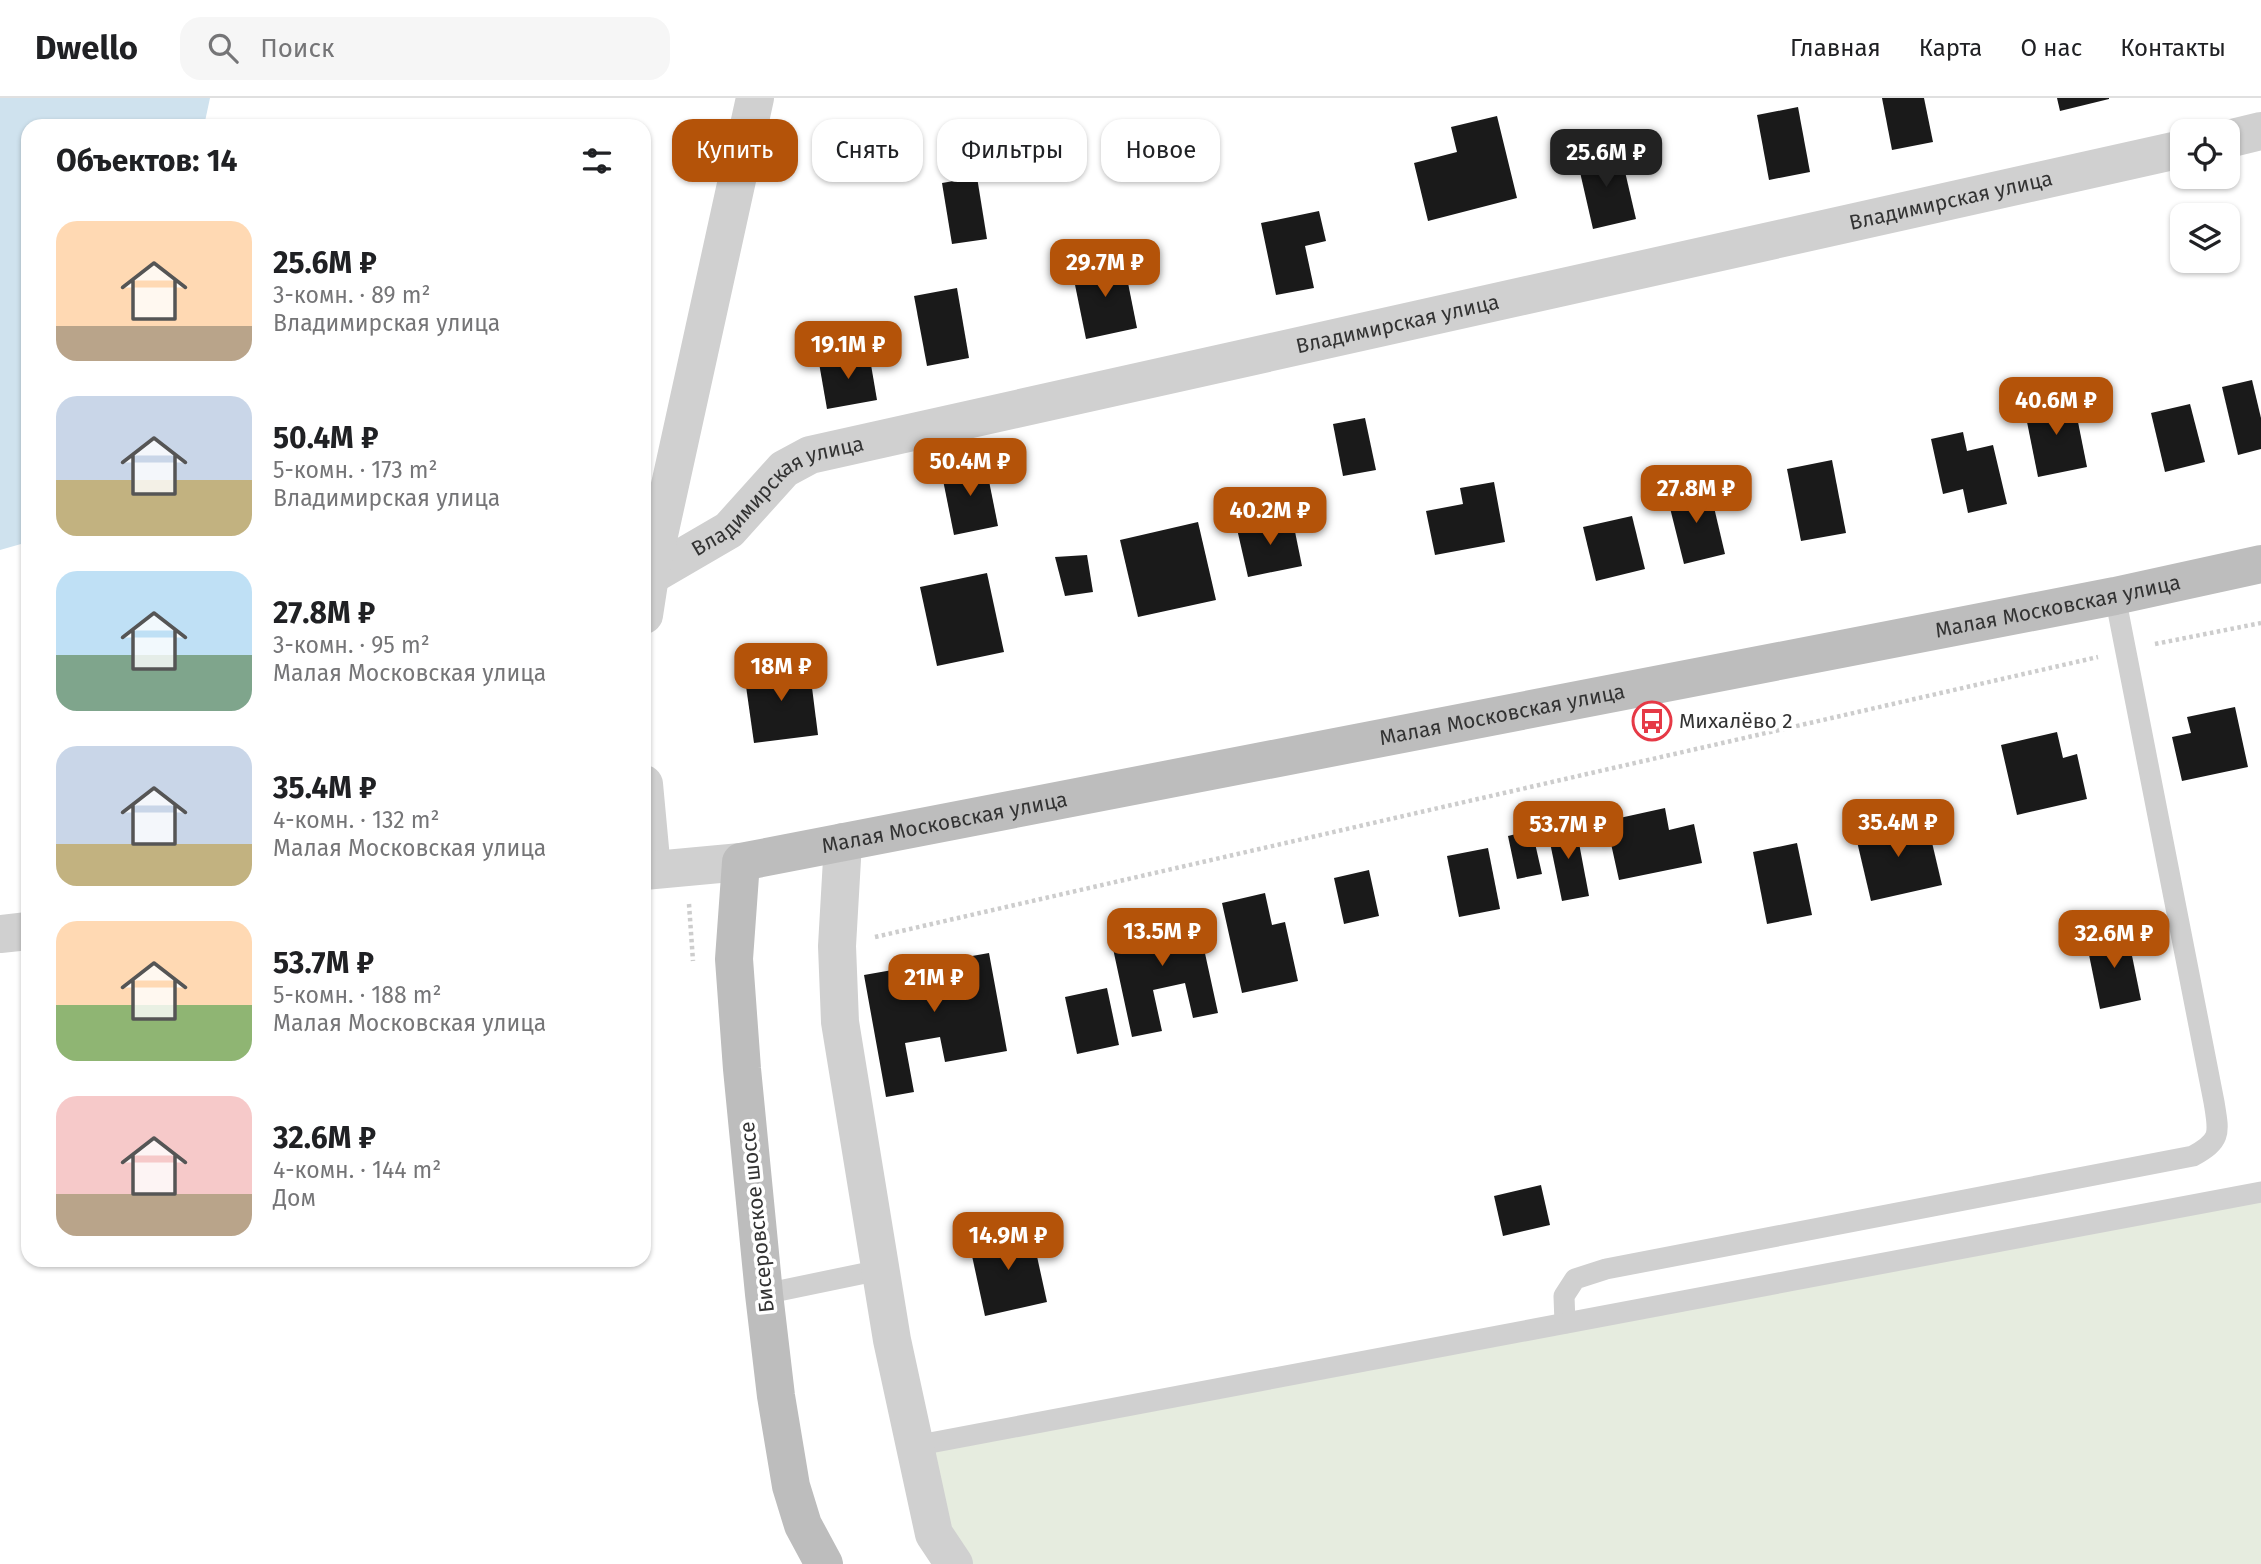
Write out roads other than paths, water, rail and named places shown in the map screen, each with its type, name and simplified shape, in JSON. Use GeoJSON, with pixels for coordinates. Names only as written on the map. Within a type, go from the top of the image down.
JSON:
{"type":"FeatureCollection","features":[{"type":"Feature","properties":{"kind":"main road","name":"Малая Московская улица"},"geometry":{"type":"LineString","coordinates":[[741,862],[2115,596],[2261,564]]}},
{"type":"Feature","properties":{"kind":"main road","name":"Бисеровское шоссе"},"geometry":{"type":"LineString","coordinates":[[741,862],[734,959],[764,1294],[776,1395],[791,1486],[803,1525],[824,1564]]}},
{"type":"Feature","properties":{"kind":"street"},"geometry":{"type":"LineString","coordinates":[[651,571],[755,98]]}},
{"type":"Feature","properties":{"kind":"street"},"geometry":{"type":"LineString","coordinates":[[2240,136],[2261,131]]}},
{"type":"Feature","properties":{"kind":"street","name":"Владимирская улица"},"geometry":{"type":"LineString","coordinates":[[651,575],[729,530],[784,468],[810,455],[2170,152]]}},
{"type":"Feature","properties":{"kind":"street"},"geometry":{"type":"LineString","coordinates":[[843,842],[837,946],[840,1022],[892,1340],[914,1446],[934,1535],[954,1564]]}},
{"type":"Feature","properties":{"kind":"street"},"geometry":{"type":"LineString","coordinates":[[651,871],[741,862]]}},
{"type":"Feature","properties":{"kind":"street"},"geometry":{"type":"LineString","coordinates":[[0,934],[21,932]]}},
{"type":"Feature","properties":{"kind":"lane"},"geometry":{"type":"LineString","coordinates":[[1565,1323],[1564,1296],[1575,1279],[1606,1269],[2193,1156],[2212,1146],[2218,1131],[2214,1102],[2115,596]]}},
{"type":"Feature","properties":{"kind":"lane"},"geometry":{"type":"LineString","coordinates":[[914,1446],[2261,1192]]}},
{"type":"Feature","properties":{"kind":"lane"},"geometry":{"type":"LineString","coordinates":[[764,1294],[880,1270]]}},
{"type":"Feature","properties":{"kind":"water"},"geometry":{"type":"Polygon","coordinates":[[[0,98],[210,98],[206,119],[21,119],[21,544],[0,550],[0,98]]]}},
{"type":"Feature","properties":{"kind":"place","name":"Михалёво 2"},"geometry":{"type":"Point","coordinates":[1652,721]}}]}
